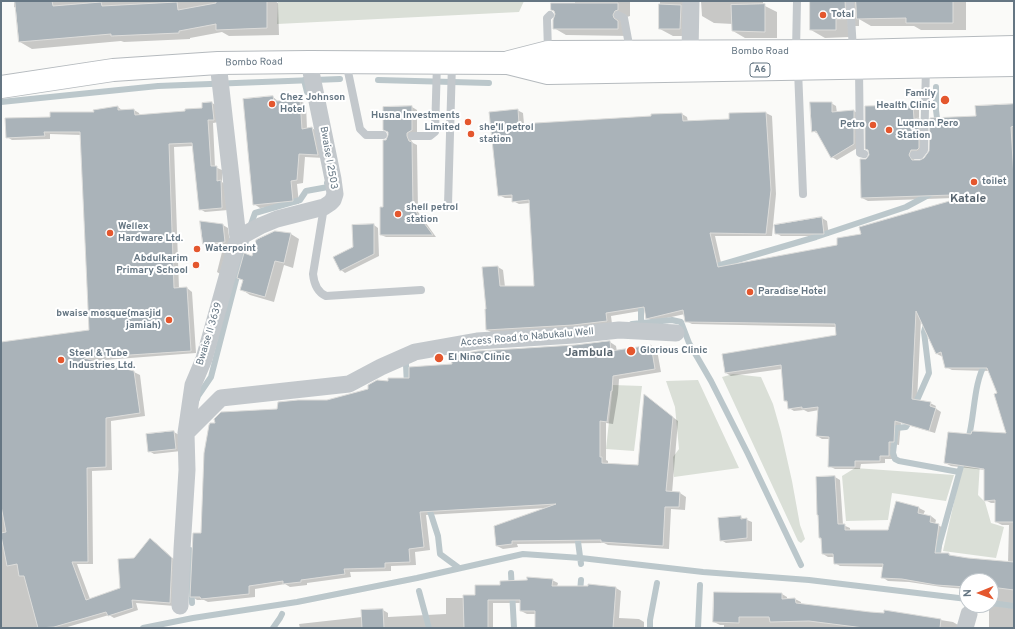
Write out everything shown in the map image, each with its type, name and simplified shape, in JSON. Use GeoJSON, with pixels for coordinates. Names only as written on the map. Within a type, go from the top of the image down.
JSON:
{"type":"FeatureCollection","features":[{"type":"Feature","properties":{"kind":"main road","name":"Bombo Road"},"geometry":{"type":"LineString","coordinates":[[508,62],[548,73],[797,60],[856,60],[1014,47]]}},
{"type":"Feature","properties":{"kind":"main road","name":"Bombo Road"},"geometry":{"type":"LineString","coordinates":[[1,87],[113,70],[218,63],[508,62],[548,52],[630,51],[690,52],[797,60]]}},
{"type":"Feature","properties":{"kind":"main road","name":"Bombo Road"},"geometry":{"type":"LineString","coordinates":[[856,60],[926,66],[1014,65]]}},
{"type":"Feature","properties":{"kind":"street"},"geometry":{"type":"LineString","coordinates":[[690,52],[691,1]]}},
{"type":"Feature","properties":{"kind":"street","name":"Bwaise I 2503"},"geometry":{"type":"LineString","coordinates":[[309,62],[334,179],[335,194],[333,200],[324,207]]}},
{"type":"Feature","properties":{"kind":"street","name":"Bwaise II 3639"},"geometry":{"type":"LineString","coordinates":[[180,606],[182,542],[187,470],[186,433],[193,385],[204,359],[238,238],[218,63]]}},
{"type":"Feature","properties":{"kind":"street"},"geometry":{"type":"LineString","coordinates":[[238,238],[277,219],[324,207]]}},
{"type":"Feature","properties":{"kind":"street","name":"Access Road to Nabukalu Well"},"geometry":{"type":"LineString","coordinates":[[186,433],[221,398],[281,393],[349,384],[414,352],[477,340],[574,335],[619,330],[676,333]]}},
{"type":"Feature","properties":{"kind":"lane"},"geometry":{"type":"LineString","coordinates":[[797,1],[797,60],[802,194]]}},
{"type":"Feature","properties":{"kind":"lane"},"geometry":{"type":"LineString","coordinates":[[850,1],[856,60],[860,153],[864,154]]}},
{"type":"Feature","properties":{"kind":"lane"},"geometry":{"type":"LineString","coordinates":[[548,52],[547,18],[550,15]]}},
{"type":"Feature","properties":{"kind":"lane"},"geometry":{"type":"LineString","coordinates":[[618,15],[624,18],[630,51]]}},
{"type":"Feature","properties":{"kind":"lane"},"geometry":{"type":"LineString","coordinates":[[346,62],[360,129],[366,135],[383,135]]}},
{"type":"Feature","properties":{"kind":"lane"},"geometry":{"type":"LineString","coordinates":[[412,136],[430,136],[435,132],[445,62]]}},
{"type":"Feature","properties":{"kind":"lane"},"geometry":{"type":"LineString","coordinates":[[445,62],[448,205]]}},
{"type":"Feature","properties":{"kind":"lane"},"geometry":{"type":"LineString","coordinates":[[914,155],[920,155],[924,150],[926,66]]}},
{"type":"Feature","properties":{"kind":"lane"},"geometry":{"type":"LineString","coordinates":[[324,207],[313,274],[314,283],[321,293],[326,296],[421,290]]}},
{"type":"Feature","properties":{"kind":"shaded area"},"geometry":{"type":"Polygon","coordinates":[[[278,1],[524,1],[519,12],[277,24],[278,1]]]}},
{"type":"Feature","properties":{"kind":"shaded area"},"geometry":{"type":"Polygon","coordinates":[[[733,374],[761,377],[773,404],[792,481],[800,525],[805,539],[801,543],[798,541],[722,377],[733,374]]]}},
{"type":"Feature","properties":{"kind":"shaded area"},"geometry":{"type":"Polygon","coordinates":[[[698,380],[739,468],[674,477],[673,457],[679,449],[675,407],[666,381],[698,380]]]}},
{"type":"Feature","properties":{"kind":"shaded area"},"geometry":{"type":"Polygon","coordinates":[[[613,385],[642,386],[634,451],[606,449],[613,385]]]}},
{"type":"Feature","properties":{"kind":"shaded area"},"geometry":{"type":"Polygon","coordinates":[[[963,462],[980,463],[978,495],[985,502],[991,523],[1004,527],[996,558],[943,551],[963,462]]]}},
{"type":"Feature","properties":{"kind":"shaded area"},"geometry":{"type":"Polygon","coordinates":[[[855,468],[954,475],[946,501],[892,493],[888,520],[846,521],[842,476],[855,468]]]}},
{"type":"Feature","properties":{"kind":"building"},"geometry":{"type":"Polygon","coordinates":[[[15,1],[52,1],[53,6],[101,2],[102,6],[177,2],[178,10],[216,3],[216,1],[267,1],[267,28],[216,30],[216,24],[179,31],[179,33],[111,36],[111,34],[19,42],[15,1]]]}},
{"type":"Feature","properties":{"kind":"building","name":"Total"},"geometry":{"type":"Polygon","coordinates":[[[810,1],[845,1],[846,19],[836,19],[836,30],[810,30],[810,1]]]}},
{"type":"Feature","properties":{"kind":"building"},"geometry":{"type":"Polygon","coordinates":[[[856,1],[953,1],[953,23],[906,23],[906,18],[857,19],[856,1]]]}},
{"type":"Feature","properties":{"kind":"building"},"geometry":{"type":"Polygon","coordinates":[[[551,3],[618,3],[618,10],[615,11],[613,15],[618,21],[618,29],[553,29],[555,14],[554,11],[551,10],[551,3]]]}},
{"type":"Feature","properties":{"kind":"building"},"geometry":{"type":"Polygon","coordinates":[[[659,4],[681,5],[680,29],[659,29],[659,4]]]}},
{"type":"Feature","properties":{"kind":"building"},"geometry":{"type":"Polygon","coordinates":[[[765,4],[765,32],[732,31],[731,5],[765,4]]]}},
{"type":"Feature","properties":{"kind":"building"},"geometry":{"type":"Polygon","coordinates":[[[273,96],[274,101],[300,100],[302,129],[312,127],[318,155],[299,154],[297,180],[291,181],[293,201],[253,205],[243,99],[273,96]]]}},
{"type":"Feature","properties":{"kind":"building"},"geometry":{"type":"Polygon","coordinates":[[[212,102],[214,120],[208,120],[211,166],[217,166],[217,181],[221,180],[222,208],[199,210],[192,143],[169,144],[174,288],[187,287],[191,351],[84,358],[134,371],[140,413],[106,418],[106,467],[87,468],[88,562],[72,562],[86,600],[120,588],[118,559],[134,558],[150,538],[172,558],[170,603],[132,600],[133,608],[108,616],[106,612],[54,627],[38,628],[24,576],[19,576],[17,564],[7,566],[1,536],[1,533],[6,532],[1,506],[1,342],[89,330],[80,132],[44,132],[45,136],[6,138],[5,118],[50,117],[50,112],[94,112],[93,110],[118,106],[118,110],[134,109],[135,115],[185,111],[185,109],[202,108],[202,103],[212,102]]]}},
{"type":"Feature","properties":{"kind":"building"},"geometry":{"type":"Polygon","coordinates":[[[810,102],[832,102],[832,112],[854,110],[854,144],[831,158],[816,131],[812,132],[810,102]]]}},
{"type":"Feature","properties":{"kind":"building"},"geometry":{"type":"Polygon","coordinates":[[[1014,104],[1014,126],[1011,127],[1014,178],[1014,522],[995,522],[995,500],[984,501],[984,469],[944,463],[948,432],[971,434],[972,431],[1006,433],[994,394],[997,393],[987,368],[945,368],[941,352],[936,354],[916,311],[912,399],[931,402],[930,406],[936,408],[929,431],[895,421],[894,442],[889,442],[889,456],[880,456],[880,461],[855,461],[855,467],[828,467],[829,437],[816,436],[818,407],[788,409],[787,401],[784,401],[781,365],[725,373],[722,354],[836,335],[835,324],[685,322],[683,310],[646,319],[644,307],[606,313],[607,321],[573,325],[486,330],[486,309],[482,267],[498,266],[500,286],[534,286],[529,200],[512,202],[512,195],[498,196],[489,112],[518,109],[519,124],[682,113],[683,121],[729,119],[729,113],[766,112],[771,190],[766,234],[710,233],[718,267],[837,245],[837,238],[861,234],[859,227],[953,200],[952,195],[861,198],[860,159],[866,159],[869,155],[868,150],[865,149],[865,106],[913,105],[914,119],[919,118],[919,148],[917,150],[911,150],[909,155],[912,160],[920,160],[924,158],[929,151],[930,118],[976,116],[975,106],[1014,104]]]}},
{"type":"Feature","properties":{"kind":"building"},"geometry":{"type":"Polygon","coordinates":[[[412,106],[412,130],[407,133],[407,136],[409,141],[412,142],[413,208],[433,235],[380,235],[380,207],[383,207],[383,140],[386,140],[388,135],[388,132],[383,130],[383,107],[412,106]]]}},
{"type":"Feature","properties":{"kind":"building"},"geometry":{"type":"Polygon","coordinates":[[[822,217],[824,234],[775,234],[774,225],[822,217]]]}},
{"type":"Feature","properties":{"kind":"building"},"geometry":{"type":"Polygon","coordinates":[[[200,221],[223,224],[225,242],[203,244],[200,221]]]}},
{"type":"Feature","properties":{"kind":"building"},"geometry":{"type":"Polygon","coordinates":[[[374,224],[374,254],[340,271],[333,257],[353,247],[352,225],[374,224]]]}},
{"type":"Feature","properties":{"kind":"building"},"geometry":{"type":"Polygon","coordinates":[[[275,231],[291,233],[284,263],[275,261],[265,297],[240,290],[243,280],[237,278],[244,253],[252,256],[256,240],[275,231]]]}},
{"type":"Feature","properties":{"kind":"building"},"geometry":{"type":"Polygon","coordinates":[[[610,341],[611,351],[651,345],[655,369],[613,376],[607,422],[600,421],[600,457],[602,457],[602,463],[638,465],[644,394],[673,417],[666,491],[680,492],[679,507],[665,507],[663,546],[601,542],[601,540],[512,541],[512,544],[496,546],[494,526],[556,504],[420,512],[424,547],[409,549],[410,562],[385,563],[385,568],[344,569],[345,574],[301,580],[301,582],[283,584],[283,581],[249,586],[249,594],[201,599],[200,597],[190,597],[193,533],[201,533],[204,453],[209,425],[210,423],[215,423],[214,419],[221,412],[277,409],[278,402],[327,400],[368,389],[368,385],[377,380],[388,381],[388,378],[409,378],[409,367],[452,364],[451,356],[478,351],[575,345],[610,341]]]}},
{"type":"Feature","properties":{"kind":"building"},"geometry":{"type":"Polygon","coordinates":[[[174,431],[176,449],[148,452],[146,434],[174,431]]]}},
{"type":"Feature","properties":{"kind":"building"},"geometry":{"type":"Polygon","coordinates":[[[835,476],[838,524],[845,524],[845,530],[888,530],[896,501],[919,507],[918,513],[931,516],[930,522],[939,524],[935,553],[949,553],[949,555],[968,558],[1014,562],[1014,590],[999,588],[999,573],[959,573],[959,586],[936,585],[902,579],[881,578],[883,564],[834,564],[833,554],[822,554],[817,515],[816,477],[835,476]]]}},
{"type":"Feature","properties":{"kind":"building"},"geometry":{"type":"Polygon","coordinates":[[[741,516],[741,519],[747,518],[747,538],[720,541],[718,518],[741,516]]]}},
{"type":"Feature","properties":{"kind":"building"},"geometry":{"type":"Polygon","coordinates":[[[527,577],[553,579],[552,586],[588,586],[588,584],[616,587],[613,628],[535,628],[535,611],[520,611],[520,600],[488,600],[488,628],[464,628],[463,595],[475,595],[475,585],[500,585],[500,581],[527,580],[527,577]]]}},
{"type":"Feature","properties":{"kind":"building"},"geometry":{"type":"Polygon","coordinates":[[[714,592],[782,593],[782,599],[795,598],[796,603],[870,612],[884,613],[884,610],[941,619],[940,628],[864,628],[809,621],[770,622],[769,617],[739,617],[739,623],[713,622],[714,592]]]}},
{"type":"Feature","properties":{"kind":"building"},"geometry":{"type":"Polygon","coordinates":[[[383,609],[384,628],[362,628],[361,610],[383,609]]]}},
{"type":"Feature","properties":{"kind":"waterway"},"geometry":{"type":"LineString","coordinates":[[1,102],[158,86],[340,79]]}},
{"type":"Feature","properties":{"kind":"waterway"},"geometry":{"type":"LineString","coordinates":[[304,80],[307,92]]}},
{"type":"Feature","properties":{"kind":"waterway"},"geometry":{"type":"LineString","coordinates":[[378,80],[489,83]]}},
{"type":"Feature","properties":{"kind":"waterway"},"geometry":{"type":"LineString","coordinates":[[936,87],[938,126]]}},
{"type":"Feature","properties":{"kind":"waterway"},"geometry":{"type":"LineString","coordinates":[[250,227],[255,213],[300,200],[306,191],[328,187],[327,183]]}},
{"type":"Feature","properties":{"kind":"waterway"},"geometry":{"type":"LineString","coordinates":[[710,268],[816,237],[906,207],[934,192]]}},
{"type":"Feature","properties":{"kind":"waterway"},"geometry":{"type":"LineString","coordinates":[[197,399],[211,377],[246,241]]}},
{"type":"Feature","properties":{"kind":"waterway"},"geometry":{"type":"LineString","coordinates":[[639,300],[641,322]]}},
{"type":"Feature","properties":{"kind":"waterway"},"geometry":{"type":"LineString","coordinates":[[632,324],[672,320],[681,322],[689,343],[711,381],[748,454],[801,565]]}},
{"type":"Feature","properties":{"kind":"waterway"},"geometry":{"type":"LineString","coordinates":[[914,407],[929,373],[924,332],[925,328],[929,325]]}},
{"type":"Feature","properties":{"kind":"waterway"},"geometry":{"type":"LineString","coordinates":[[968,440],[976,390],[986,362]]}},
{"type":"Feature","properties":{"kind":"waterway"},"geometry":{"type":"LineString","coordinates":[[406,365],[407,385]]}},
{"type":"Feature","properties":{"kind":"waterway"},"geometry":{"type":"LineString","coordinates":[[910,417],[906,427],[896,428],[893,453],[895,459],[959,472]]}},
{"type":"Feature","properties":{"kind":"waterway"},"geometry":{"type":"LineString","coordinates":[[935,560],[963,459]]}},
{"type":"Feature","properties":{"kind":"waterway"},"geometry":{"type":"LineString","coordinates":[[428,505],[438,536],[440,554],[459,568]]}},
{"type":"Feature","properties":{"kind":"waterway"},"geometry":{"type":"LineString","coordinates":[[577,534],[581,564]]}},
{"type":"Feature","properties":{"kind":"waterway"},"geometry":{"type":"LineString","coordinates":[[190,550],[192,603]]}},
{"type":"Feature","properties":{"kind":"waterway"},"geometry":{"type":"LineString","coordinates":[[143,628],[193,618],[297,602],[417,578],[523,554],[581,558],[703,572],[809,580],[959,598]]}},
{"type":"Feature","properties":{"kind":"waterway"},"geometry":{"type":"LineString","coordinates":[[511,573],[514,628]]}},
{"type":"Feature","properties":{"kind":"waterway"},"geometry":{"type":"LineString","coordinates":[[580,592],[581,580]]}},
{"type":"Feature","properties":{"kind":"waterway"},"geometry":{"type":"LineString","coordinates":[[650,628],[650,620],[657,583]]}},
{"type":"Feature","properties":{"kind":"waterway"},"geometry":{"type":"LineString","coordinates":[[698,628],[700,585]]}},
{"type":"Feature","properties":{"kind":"waterway"},"geometry":{"type":"LineString","coordinates":[[419,591],[429,628]]}},
{"type":"Feature","properties":{"kind":"waterway"},"geometry":{"type":"LineString","coordinates":[[999,604],[1014,606]]}},
{"type":"Feature","properties":{"kind":"waterway"},"geometry":{"type":"LineString","coordinates":[[273,628],[282,614]]}},
{"type":"Feature","properties":{"kind":"place","name":"Total"},"geometry":{"type":"Point","coordinates":[823,15]}},
{"type":"Feature","properties":{"kind":"place","name":"Family Health Clinic"},"geometry":{"type":"Point","coordinates":[945,100]}},
{"type":"Feature","properties":{"kind":"place","name":"Chez Johnson Hotel"},"geometry":{"type":"Point","coordinates":[272,104]}},
{"type":"Feature","properties":{"kind":"place","name":"Husna Investments Limited"},"geometry":{"type":"Point","coordinates":[468,122]}},
{"type":"Feature","properties":{"kind":"place","name":"Petro"},"geometry":{"type":"Point","coordinates":[873,125]}},
{"type":"Feature","properties":{"kind":"place","name":"Luqman Pero Station"},"geometry":{"type":"Point","coordinates":[889,130]}},
{"type":"Feature","properties":{"kind":"place","name":"she'll petrol station"},"geometry":{"type":"Point","coordinates":[471,134]}},
{"type":"Feature","properties":{"kind":"place","name":"toilet"},"geometry":{"type":"Point","coordinates":[974,182]}},
{"type":"Feature","properties":{"kind":"place","name":"shell petrol station"},"geometry":{"type":"Point","coordinates":[398,214]}},
{"type":"Feature","properties":{"kind":"place","name":"Wellex Hardware Ltd."},"geometry":{"type":"Point","coordinates":[110,233]}},
{"type":"Feature","properties":{"kind":"place","name":"Waterpoint"},"geometry":{"type":"Point","coordinates":[197,249]}},
{"type":"Feature","properties":{"kind":"place","name":"Abdulkarim Primary School"},"geometry":{"type":"Point","coordinates":[196,265]}},
{"type":"Feature","properties":{"kind":"place","name":"Paradise Hotel"},"geometry":{"type":"Point","coordinates":[750,292]}},
{"type":"Feature","properties":{"kind":"place","name":"bwaise mosque(masjid jamiah)"},"geometry":{"type":"Point","coordinates":[169,320]}},
{"type":"Feature","properties":{"kind":"place","name":"Glorious Clinic"},"geometry":{"type":"Point","coordinates":[631,351]}},
{"type":"Feature","properties":{"kind":"place","name":"El Nino Clinic"},"geometry":{"type":"Point","coordinates":[439,358]}},
{"type":"Feature","properties":{"kind":"place","name":"Steel & Tube Industries Ltd."},"geometry":{"type":"Point","coordinates":[61,360]}},
{"type":"Feature","properties":{"kind":"district","name":"Katale"},"geometry":{"type":"Point","coordinates":[968,200]}},
{"type":"Feature","properties":{"kind":"district","name":"Jambula"},"geometry":{"type":"Point","coordinates":[589,354]}}]}
